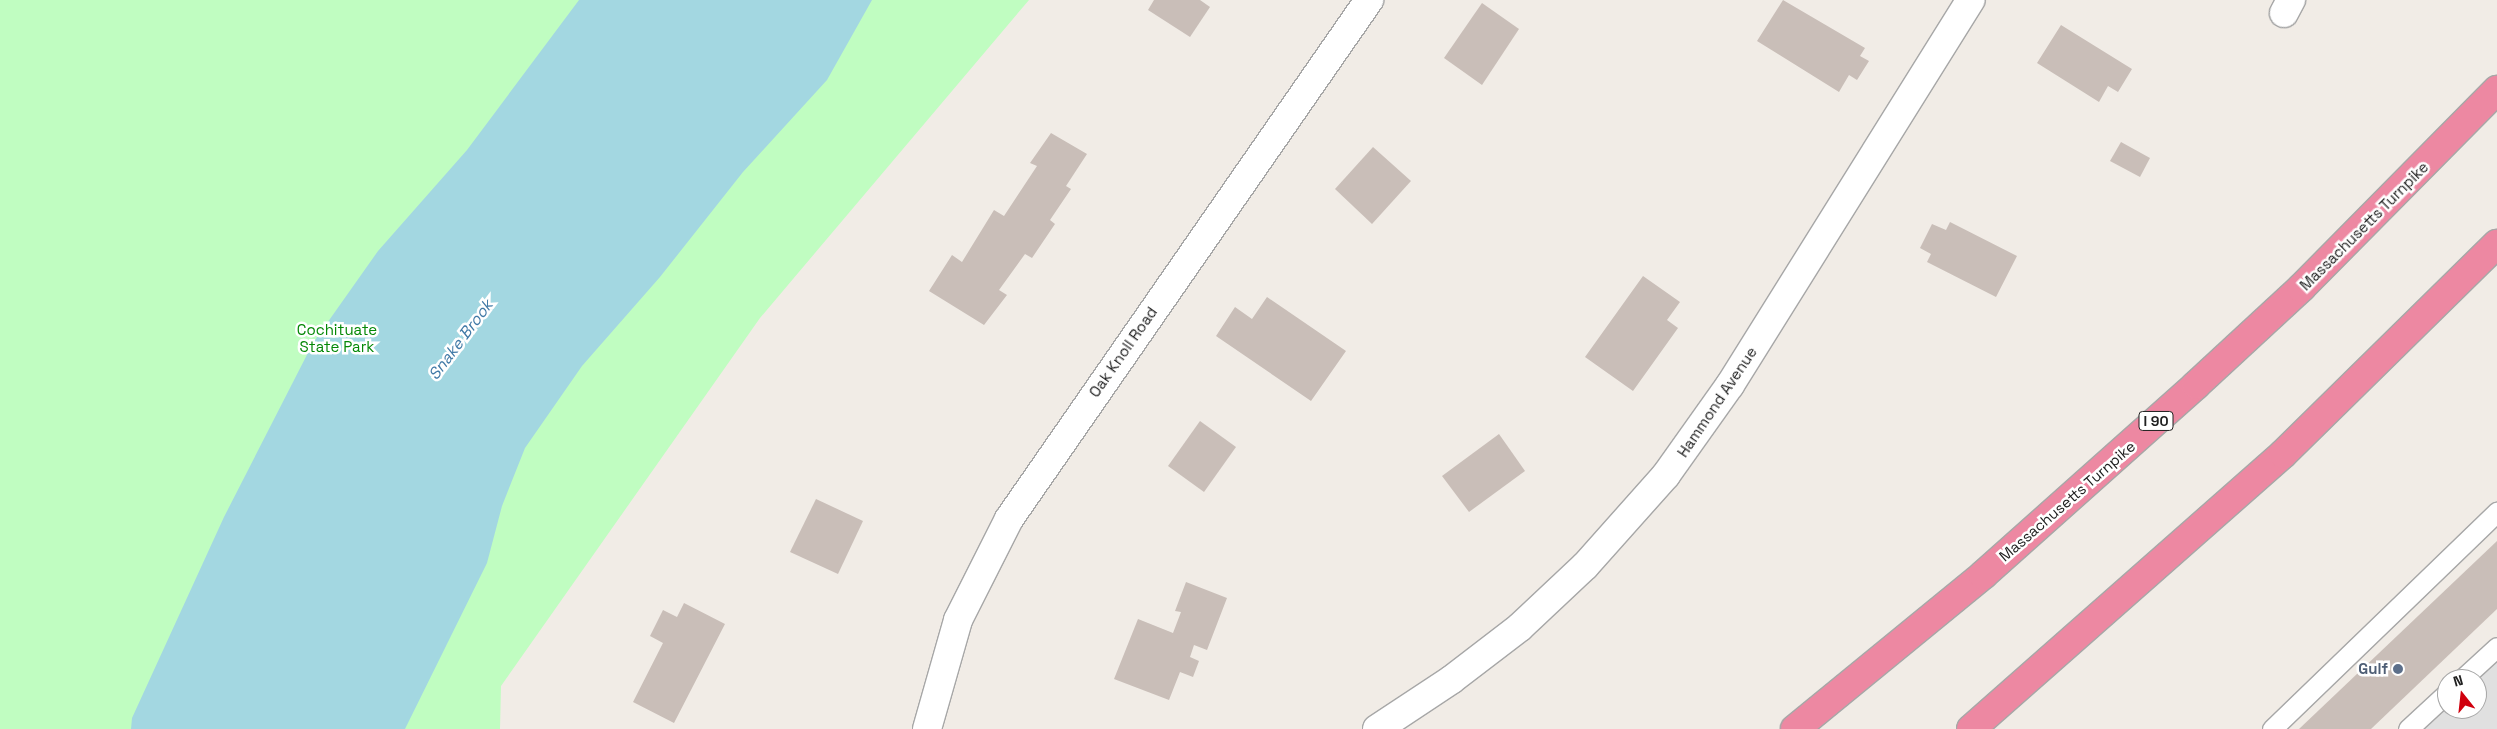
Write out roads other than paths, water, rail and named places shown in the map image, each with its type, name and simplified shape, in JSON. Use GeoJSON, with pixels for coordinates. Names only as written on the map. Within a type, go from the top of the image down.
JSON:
{"type":"FeatureCollection","features":[{"type":"Feature","properties":{"kind":"highway","name":"Massachusetts Turnpike"},"geometry":{"type":"LineString","coordinates":[[1795,729],[1983,574],[2196,385],[2301,288],[2497,90]]}},
{"type":"Feature","properties":{"kind":"highway"},"geometry":{"type":"LineString","coordinates":[[1971,729],[2282,454],[2497,244]]}},
{"type":"Feature","properties":{"kind":"street","name":"Oak Knoll Road"},"geometry":{"type":"LineString","coordinates":[[927,729],[958,620],[1009,518],[1370,0]]}},
{"type":"Feature","properties":{"kind":"street","name":"Hammond Avenue"},"geometry":{"type":"LineString","coordinates":[[1377,729],[1452,680],[1520,627],[1585,566],[1666,475],[1730,385],[1971,0]]}},
{"type":"Feature","properties":{"kind":"lane"},"geometry":{"type":"LineString","coordinates":[[2272,729],[2497,512]]}},
{"type":"Feature","properties":{"kind":"lane"},"geometry":{"type":"LineString","coordinates":[[2473,669],[2497,647]]}},
{"type":"Feature","properties":{"kind":"lane"},"geometry":{"type":"LineString","coordinates":[[2408,729],[2437,702]]}},
{"type":"Feature","properties":{"kind":"water","name":"Snake Brook"},"geometry":{"type":"Polygon","coordinates":[[[579,0],[872,0],[827,80],[743,172],[660,277],[582,366],[525,448],[502,506],[487,563],[405,729],[131,729],[132,718],[224,517],[313,343],[378,251],[467,150],[579,0]]]}},
{"type":"Feature","properties":{"kind":"place","name":"Gulf"},"geometry":{"type":"Point","coordinates":[2398,669]}},
{"type":"Feature","properties":{"kind":"park label","name":"Cochituate State Park"},"geometry":{"type":"Point","coordinates":[337,338]}}]}
